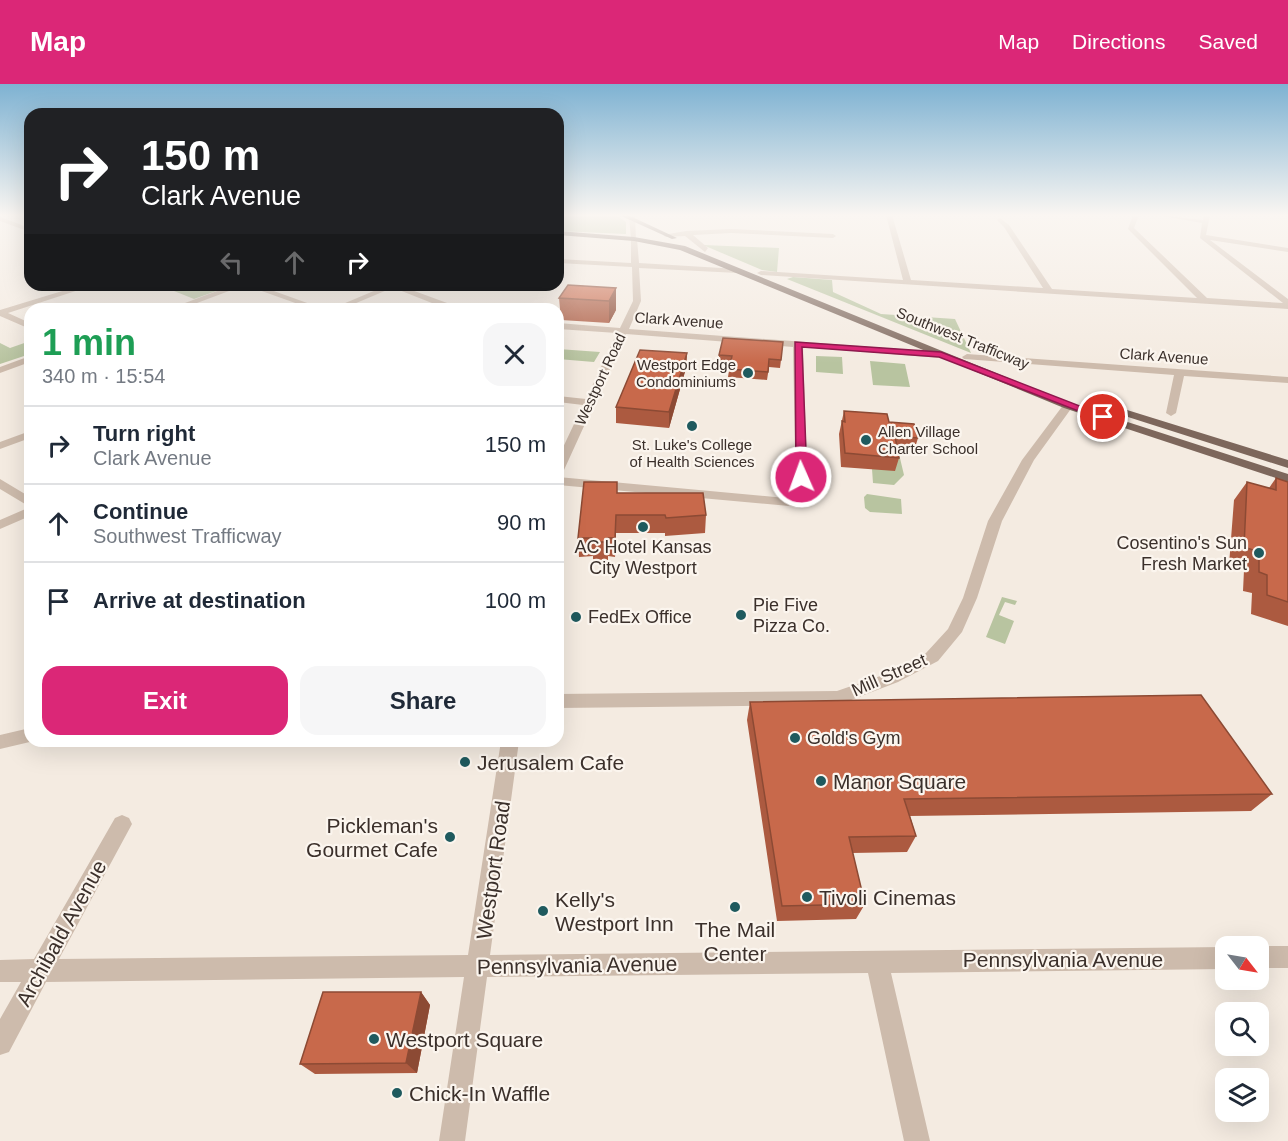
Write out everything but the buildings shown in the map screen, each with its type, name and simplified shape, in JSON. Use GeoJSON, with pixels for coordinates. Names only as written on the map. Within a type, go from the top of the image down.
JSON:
{"type":"FeatureCollection","features":[{"type":"Feature","properties":{"kind":"main road","name":"Southwest Trafficway"},"geometry":{"type":"LineString","coordinates":[[722,264],[1068,406],[1288,478]]}},
{"type":"Feature","properties":{"kind":"main road","name":"Southwest Trafficway"},"geometry":{"type":"LineString","coordinates":[[740,264],[1059,392],[1288,464]]}},
{"type":"Feature","properties":{"kind":"main road"},"geometry":{"type":"LineString","coordinates":[[1059,392],[1068,406],[1122,412]]}},
{"type":"Feature","properties":{"kind":"street"},"geometry":{"type":"LineString","coordinates":[[609,264],[738,271]]}},
{"type":"Feature","properties":{"kind":"street"},"geometry":{"type":"LineString","coordinates":[[903,264],[908,283]]}},
{"type":"Feature","properties":{"kind":"street"},"geometry":{"type":"LineString","coordinates":[[1032,264],[1049,291]]}},
{"type":"Feature","properties":{"kind":"street"},"geometry":{"type":"LineString","coordinates":[[1167,264],[1205,301]]}},
{"type":"Feature","properties":{"kind":"street"},"geometry":{"type":"LineString","coordinates":[[1237,264],[1288,305]]}},
{"type":"Feature","properties":{"kind":"street","name":"Westport Road"},"geometry":{"type":"LineString","coordinates":[[564,456],[637,300],[635,266]]}},
{"type":"Feature","properties":{"kind":"street"},"geometry":{"type":"LineString","coordinates":[[761,273],[1288,305]]}},
{"type":"Feature","properties":{"kind":"street"},"geometry":{"type":"LineString","coordinates":[[32,303],[71,291]]}},
{"type":"Feature","properties":{"kind":"street"},"geometry":{"type":"LineString","coordinates":[[190,303],[224,291]]}},
{"type":"Feature","properties":{"kind":"street"},"geometry":{"type":"LineString","coordinates":[[267,291],[302,303]]}},
{"type":"Feature","properties":{"kind":"street"},"geometry":{"type":"LineString","coordinates":[[350,303],[379,291]]}},
{"type":"Feature","properties":{"kind":"street"},"geometry":{"type":"LineString","coordinates":[[409,291],[440,303]]}},
{"type":"Feature","properties":{"kind":"street"},"geometry":{"type":"LineString","coordinates":[[0,313],[24,306]]}},
{"type":"Feature","properties":{"kind":"street"},"geometry":{"type":"LineString","coordinates":[[0,313],[24,323]]}},
{"type":"Feature","properties":{"kind":"street","name":"Clark Avenue"},"geometry":{"type":"LineString","coordinates":[[564,326],[941,355]]}},
{"type":"Feature","properties":{"kind":"street"},"geometry":{"type":"LineString","coordinates":[[564,483],[796,504],[802,499],[798,344]]}},
{"type":"Feature","properties":{"kind":"street","name":"Clark Avenue"},"geometry":{"type":"LineString","coordinates":[[967,357],[1288,380]]}},
{"type":"Feature","properties":{"kind":"street"},"geometry":{"type":"LineString","coordinates":[[0,370],[24,361]]}},
{"type":"Feature","properties":{"kind":"street"},"geometry":{"type":"LineString","coordinates":[[1171,413],[1180,372]]}},
{"type":"Feature","properties":{"kind":"street"},"geometry":{"type":"LineString","coordinates":[[564,400],[588,402]]}},
{"type":"Feature","properties":{"kind":"street","name":"Mill Street"},"geometry":{"type":"LineString","coordinates":[[564,701],[838,698],[892,678],[932,657],[954,632],[970,598],[995,521],[1017,480],[1028,460],[1068,406]]}},
{"type":"Feature","properties":{"kind":"street"},"geometry":{"type":"LineString","coordinates":[[0,446],[24,436]]}},
{"type":"Feature","properties":{"kind":"street"},"geometry":{"type":"LineString","coordinates":[[0,483],[24,499]]}},
{"type":"Feature","properties":{"kind":"street"},"geometry":{"type":"LineString","coordinates":[[0,525],[24,514]]}},
{"type":"Feature","properties":{"kind":"street"},"geometry":{"type":"LineString","coordinates":[[0,742],[24,736]]}},
{"type":"Feature","properties":{"kind":"street","name":"Westport Road"},"geometry":{"type":"LineString","coordinates":[[452,1141],[509,747]]}},
{"type":"Feature","properties":{"kind":"street","name":"Archibald Avenue"},"geometry":{"type":"LineString","coordinates":[[0,1043],[122,824]]}},
{"type":"Feature","properties":{"kind":"street"},"geometry":{"type":"LineString","coordinates":[[1269,957],[1288,957]]}},
{"type":"Feature","properties":{"kind":"street","name":"Pennsylvania Avenue"},"geometry":{"type":"LineString","coordinates":[[0,971],[1215,958]]}},
{"type":"Feature","properties":{"kind":"street"},"geometry":{"type":"LineString","coordinates":[[877,961],[917,1141]]}},
{"type":"Feature","properties":{"kind":"green space"},"geometry":{"type":"Polygon","coordinates":[[[749,264],[778,264],[777,272],[762,270],[749,264]]]}},
{"type":"Feature","properties":{"kind":"green space"},"geometry":{"type":"Polygon","coordinates":[[[793,277],[832,280],[833,292],[881,314],[955,319],[971,353],[787,279],[793,277]]]}},
{"type":"Feature","properties":{"kind":"green space"},"geometry":{"type":"Polygon","coordinates":[[[174,291],[216,291],[194,299],[174,291]]]}},
{"type":"Feature","properties":{"kind":"green space"},"geometry":{"type":"Polygon","coordinates":[[[0,343],[10,348],[24,343],[24,356],[0,364],[0,343]]]}},
{"type":"Feature","properties":{"kind":"green space"},"geometry":{"type":"Polygon","coordinates":[[[564,349],[600,352],[594,362],[564,360],[564,349]]]}},
{"type":"Feature","properties":{"kind":"green space"},"geometry":{"type":"Polygon","coordinates":[[[816,356],[842,357],[843,374],[816,372],[816,356]]]}},
{"type":"Feature","properties":{"kind":"green space"},"geometry":{"type":"Polygon","coordinates":[[[870,361],[905,364],[910,387],[873,385],[870,361]]]}},
{"type":"Feature","properties":{"kind":"green space"},"geometry":{"type":"Polygon","coordinates":[[[888,449],[914,451],[914,455],[899,454],[904,475],[894,485],[873,483],[872,469],[888,449]]]}},
{"type":"Feature","properties":{"kind":"green space"},"geometry":{"type":"Polygon","coordinates":[[[867,494],[901,499],[902,514],[870,512],[865,508],[864,497],[867,494]]]}},
{"type":"Feature","properties":{"kind":"green space"},"geometry":{"type":"Polygon","coordinates":[[[1002,597],[1017,601],[1015,605],[1005,602],[999,615],[1014,621],[1005,644],[986,637],[1002,597]]]}},
{"type":"Feature","properties":{"kind":"place","name":"Westport Edge Condominiums"},"geometry":{"type":"Point","coordinates":[748,373]}},
{"type":"Feature","properties":{"kind":"place","name":"St. Luke's College of Health Sciences"},"geometry":{"type":"Point","coordinates":[692,426]}},
{"type":"Feature","properties":{"kind":"place","name":"Allen Village Charter School"},"geometry":{"type":"Point","coordinates":[866,440]}},
{"type":"Feature","properties":{"kind":"place","name":"AC Hotel Kansas City Westport"},"geometry":{"type":"Point","coordinates":[643,527]}},
{"type":"Feature","properties":{"kind":"place","name":"Cosentino's Sun Fresh Market"},"geometry":{"type":"Point","coordinates":[1259,553]}},
{"type":"Feature","properties":{"kind":"place","name":"Pie Five Pizza Co."},"geometry":{"type":"Point","coordinates":[741,615]}},
{"type":"Feature","properties":{"kind":"place","name":"FedEx Office"},"geometry":{"type":"Point","coordinates":[576,617]}},
{"type":"Feature","properties":{"kind":"place","name":"Gold's Gym"},"geometry":{"type":"Point","coordinates":[795,738]}},
{"type":"Feature","properties":{"kind":"place","name":"Jerusalem Cafe"},"geometry":{"type":"Point","coordinates":[465,762]}},
{"type":"Feature","properties":{"kind":"place","name":"Manor Square"},"geometry":{"type":"Point","coordinates":[821,781]}},
{"type":"Feature","properties":{"kind":"place","name":"Pickleman's Gourmet Cafe"},"geometry":{"type":"Point","coordinates":[450,837]}},
{"type":"Feature","properties":{"kind":"place","name":"Tivoli Cinemas"},"geometry":{"type":"Point","coordinates":[807,897]}},
{"type":"Feature","properties":{"kind":"place","name":"The Mail Center"},"geometry":{"type":"Point","coordinates":[735,907]}},
{"type":"Feature","properties":{"kind":"place","name":"Kelly's Westport Inn"},"geometry":{"type":"Point","coordinates":[543,911]}},
{"type":"Feature","properties":{"kind":"place","name":"Westport Square"},"geometry":{"type":"Point","coordinates":[374,1039]}},
{"type":"Feature","properties":{"kind":"place","name":"Chick-In Waffle"},"geometry":{"type":"Point","coordinates":[397,1093]}},
{"type":"Feature","properties":{"kind":"route"},"geometry":{"type":"LineString","coordinates":[[801,477],[798,344],[941,355],[1068,406],[1103,417]]}}]}
